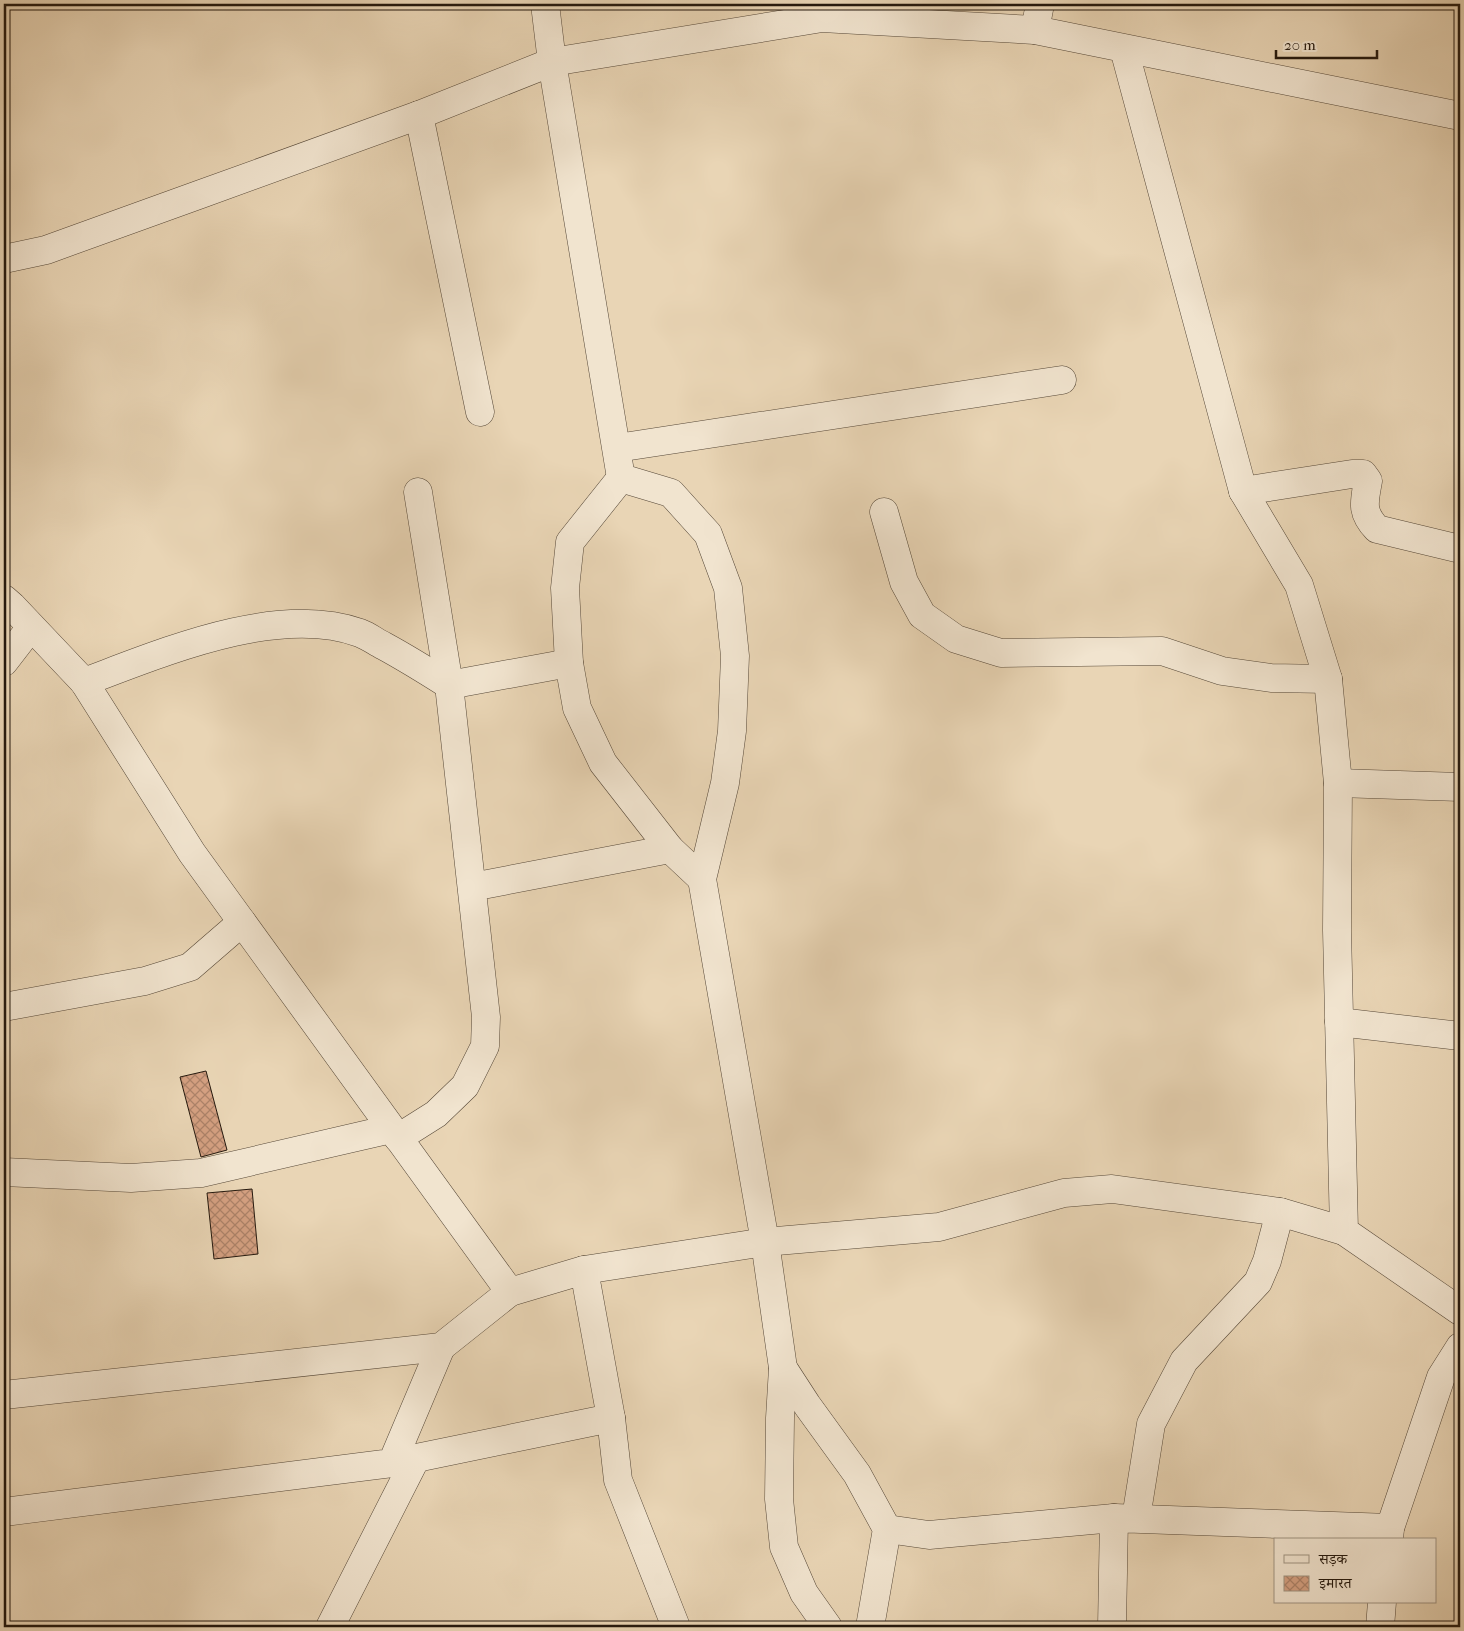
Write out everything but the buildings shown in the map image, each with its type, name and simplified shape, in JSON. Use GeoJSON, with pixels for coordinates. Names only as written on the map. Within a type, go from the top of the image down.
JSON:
{"type":"FeatureCollection","features":[{"type":"Feature","properties":{"kind":"street"},"geometry":{"type":"LineString","coordinates":[[545,4],[552,62],[621,478],[570,542],[565,588],[569,663],[577,708],[603,763],[670,849],[702,879]]}},
{"type":"Feature","properties":{"kind":"street"},"geometry":{"type":"LineString","coordinates":[[1035,30],[1040,4]]}},
{"type":"Feature","properties":{"kind":"street"},"geometry":{"type":"LineString","coordinates":[[4,259],[46,250],[419,114],[552,62],[822,18],[1035,30],[1460,116]]}},
{"type":"Feature","properties":{"kind":"street"},"geometry":{"type":"LineString","coordinates":[[1124,49],[1243,491],[1299,585],[1328,679],[1338,783],[1337,930],[1344,1231]]}},
{"type":"Feature","properties":{"kind":"street"},"geometry":{"type":"LineString","coordinates":[[419,114],[480,412]]}},
{"type":"Feature","properties":{"kind":"street"},"geometry":{"type":"LineString","coordinates":[[617,448],[1062,380]]}},
{"type":"Feature","properties":{"kind":"street"},"geometry":{"type":"LineString","coordinates":[[1243,491],[1352,474],[1363,474],[1368,481],[1364,506],[1368,519],[1377,529],[1460,549]]}},
{"type":"Feature","properties":{"kind":"street"},"geometry":{"type":"LineString","coordinates":[[621,478],[671,494],[708,534],[728,588],[735,656],[732,731],[725,783],[702,879],[765,1242],[783,1368],[779,1499],[784,1546],[804,1592],[828,1627]]}},
{"type":"Feature","properties":{"kind":"street"},"geometry":{"type":"LineString","coordinates":[[4,1172],[131,1178],[201,1173],[394,1133],[436,1114],[465,1086],[485,1046],[486,1017],[448,685],[418,492]]}},
{"type":"Feature","properties":{"kind":"street"},"geometry":{"type":"LineString","coordinates":[[884,512],[904,582],[922,615],[956,639],[1001,653],[1162,651],[1222,671],[1271,678],[1328,679]]}},
{"type":"Feature","properties":{"kind":"street"},"geometry":{"type":"LineString","coordinates":[[4,599],[84,682],[192,853],[510,1292]]}},
{"type":"Feature","properties":{"kind":"street"},"geometry":{"type":"LineString","coordinates":[[84,682],[184,646],[241,631],[298,623],[332,626],[360,634],[417,663],[448,685],[569,663]]}},
{"type":"Feature","properties":{"kind":"street"},"geometry":{"type":"LineString","coordinates":[[4,662],[32,626]]}},
{"type":"Feature","properties":{"kind":"street"},"geometry":{"type":"LineString","coordinates":[[1338,783],[1460,787]]}},
{"type":"Feature","properties":{"kind":"street"},"geometry":{"type":"LineString","coordinates":[[472,886],[670,849]]}},
{"type":"Feature","properties":{"kind":"street"},"geometry":{"type":"LineString","coordinates":[[4,1007],[145,981],[190,967],[242,922]]}},
{"type":"Feature","properties":{"kind":"street"},"geometry":{"type":"LineString","coordinates":[[1339,1022],[1460,1036]]}},
{"type":"Feature","properties":{"kind":"street"},"geometry":{"type":"LineString","coordinates":[[4,1395],[441,1347],[510,1292],[584,1270],[765,1242],[939,1227],[1064,1193],[1112,1189],[1280,1212],[1344,1231],[1460,1311]]}},
{"type":"Feature","properties":{"kind":"street"},"geometry":{"type":"LineString","coordinates":[[1112,1627],[1125,1518],[1151,1424],[1184,1361],[1258,1282],[1267,1261],[1280,1212]]}},
{"type":"Feature","properties":{"kind":"street"},"geometry":{"type":"LineString","coordinates":[[584,1270],[611,1418],[618,1480],[676,1627]]}},
{"type":"Feature","properties":{"kind":"street"},"geometry":{"type":"LineString","coordinates":[[330,1627],[404,1461],[441,1347]]}},
{"type":"Feature","properties":{"kind":"street"},"geometry":{"type":"LineString","coordinates":[[887,1529],[928,1535],[1125,1518],[1390,1534],[1441,1377],[1460,1347]]}},
{"type":"Feature","properties":{"kind":"street"},"geometry":{"type":"LineString","coordinates":[[783,1368],[807,1405],[857,1474],[887,1529],[870,1627]]}},
{"type":"Feature","properties":{"kind":"street"},"geometry":{"type":"LineString","coordinates":[[4,1512],[404,1461],[611,1418]]}},
{"type":"Feature","properties":{"kind":"street"},"geometry":{"type":"LineString","coordinates":[[1380,1627],[1382,1604]]}}]}
